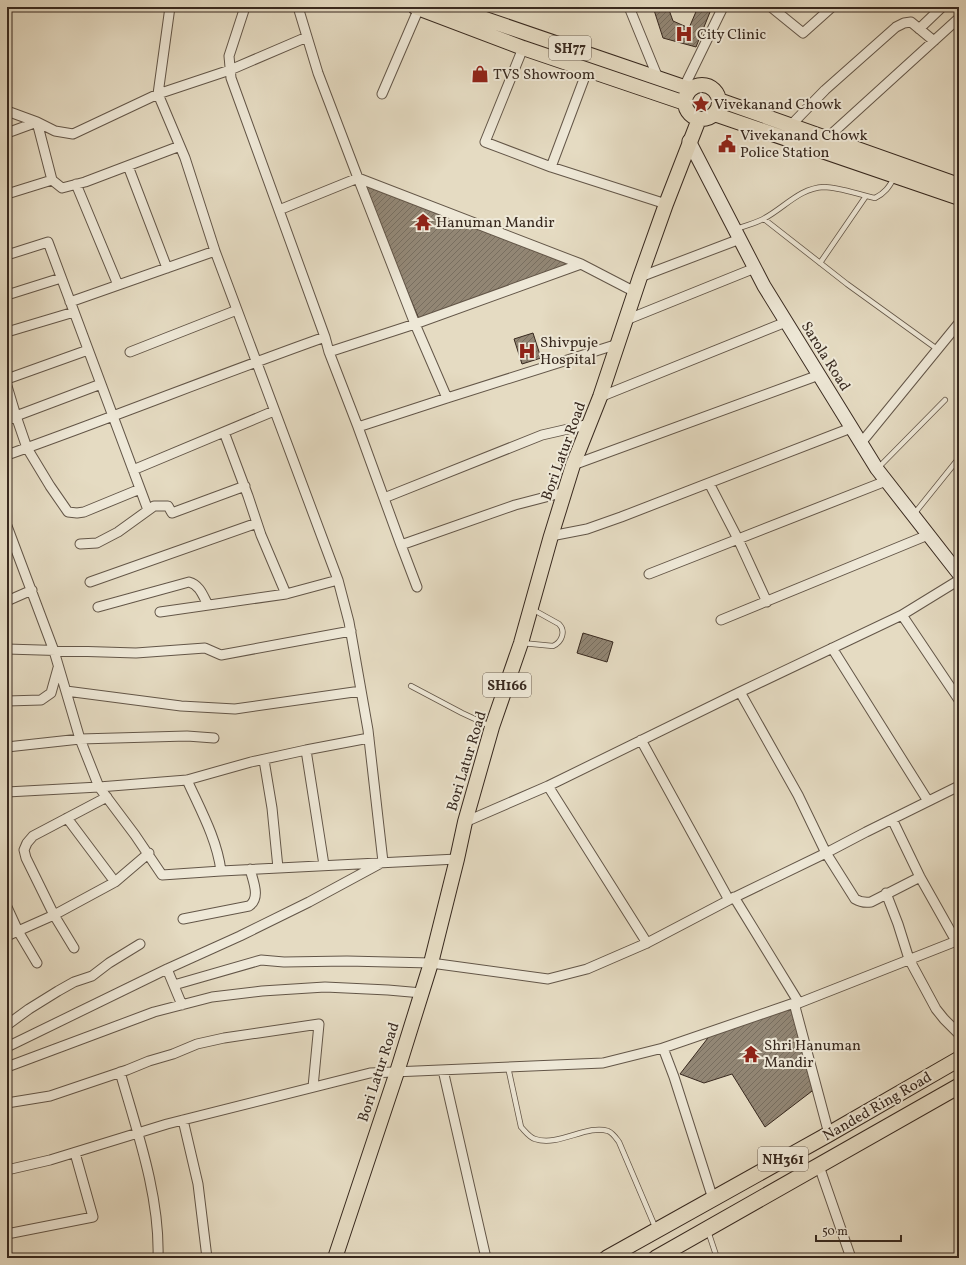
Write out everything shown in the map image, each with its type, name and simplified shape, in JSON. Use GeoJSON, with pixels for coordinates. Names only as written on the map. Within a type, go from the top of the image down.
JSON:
{"type":"FeatureCollection","features":[{"type":"Feature","properties":{"kind":"highway","name":"Nanded Ring Road"},"geometry":{"type":"LineString","coordinates":[[607,1258],[829,1134],[959,1059]]}},
{"type":"Feature","properties":{"kind":"highway","name":"NH361"},"geometry":{"type":"LineString","coordinates":[[656,1258],[959,1086]]}},
{"type":"Feature","properties":{"kind":"main road","name":"SH77"},"geometry":{"type":"LineString","coordinates":[[417,8],[587,71],[685,103]]}},
{"type":"Feature","properties":{"kind":"main road","name":"SH77"},"geometry":{"type":"LineString","coordinates":[[459,8],[687,88]]}},
{"type":"Feature","properties":{"kind":"main road"},"geometry":{"type":"LineString","coordinates":[[699,85],[708,86],[716,91],[720,100],[719,108],[707,119],[699,119],[692,116],[687,110],[685,103],[687,88],[699,85]]}},
{"type":"Feature","properties":{"kind":"main road"},"geometry":{"type":"LineString","coordinates":[[720,100],[959,185]]}},
{"type":"Feature","properties":{"kind":"main road"},"geometry":{"type":"LineString","coordinates":[[714,114],[959,198]]}},
{"type":"Feature","properties":{"kind":"main road","name":"Bori Latur Road"},"geometry":{"type":"LineString","coordinates":[[335,1258],[422,993],[458,859],[465,822],[492,727],[521,643],[551,536],[573,465],[590,424],[640,276],[689,141],[699,119]]}},
{"type":"Feature","properties":{"kind":"main road","name":"Sarola Road"},"geometry":{"type":"LineString","coordinates":[[689,141],[764,286],[851,428],[877,469],[959,574]]}},
{"type":"Feature","properties":{"kind":"street"},"geometry":{"type":"LineString","coordinates":[[170,7],[158,94],[185,158],[215,251],[338,580],[351,631],[369,738],[383,862]]}},
{"type":"Feature","properties":{"kind":"street"},"geometry":{"type":"LineString","coordinates":[[245,7],[229,56],[231,78],[325,337],[329,352],[417,587]]}},
{"type":"Feature","properties":{"kind":"street"},"geometry":{"type":"LineString","coordinates":[[298,7],[318,73],[415,324],[446,398]]}},
{"type":"Feature","properties":{"kind":"street"},"geometry":{"type":"LineString","coordinates":[[629,7],[658,78]]}},
{"type":"Feature","properties":{"kind":"street"},"geometry":{"type":"LineString","coordinates":[[687,88],[723,7]]}},
{"type":"Feature","properties":{"kind":"street"},"geometry":{"type":"LineString","coordinates":[[771,7],[803,33],[832,7]]}},
{"type":"Feature","properties":{"kind":"street"},"geometry":{"type":"LineString","coordinates":[[919,29],[942,7]]}},
{"type":"Feature","properties":{"kind":"street"},"geometry":{"type":"LineString","coordinates":[[382,94],[417,8]]}},
{"type":"Feature","properties":{"kind":"street"},"geometry":{"type":"LineString","coordinates":[[828,138],[959,18]]}},
{"type":"Feature","properties":{"kind":"street"},"geometry":{"type":"LineString","coordinates":[[790,125],[825,90],[896,27],[904,23],[911,22],[934,41]]}},
{"type":"Feature","properties":{"kind":"street"},"geometry":{"type":"LineString","coordinates":[[7,111],[37,122],[55,131],[73,134],[158,94],[230,70],[307,37]]}},
{"type":"Feature","properties":{"kind":"street"},"geometry":{"type":"LineString","coordinates":[[523,48],[485,142],[551,167],[666,204]]}},
{"type":"Feature","properties":{"kind":"street"},"geometry":{"type":"LineString","coordinates":[[551,167],[587,71]]}},
{"type":"Feature","properties":{"kind":"street"},"geometry":{"type":"LineString","coordinates":[[7,133],[37,122]]}},
{"type":"Feature","properties":{"kind":"street"},"geometry":{"type":"LineString","coordinates":[[37,122],[52,180],[62,188],[85,182],[180,146]]}},
{"type":"Feature","properties":{"kind":"street"},"geometry":{"type":"LineString","coordinates":[[128,166],[167,268]]}},
{"type":"Feature","properties":{"kind":"street"},"geometry":{"type":"LineString","coordinates":[[279,210],[358,178],[581,264],[635,292]]}},
{"type":"Feature","properties":{"kind":"street"},"geometry":{"type":"LineString","coordinates":[[7,194],[52,180]]}},
{"type":"Feature","properties":{"kind":"street"},"geometry":{"type":"LineString","coordinates":[[76,184],[118,285]]}},
{"type":"Feature","properties":{"kind":"street"},"geometry":{"type":"LineString","coordinates":[[640,276],[738,234]]}},
{"type":"Feature","properties":{"kind":"street"},"geometry":{"type":"LineString","coordinates":[[7,255],[48,242],[112,417],[148,510]]}},
{"type":"Feature","properties":{"kind":"street"},"geometry":{"type":"LineString","coordinates":[[70,302],[215,251]]}},
{"type":"Feature","properties":{"kind":"street"},"geometry":{"type":"LineString","coordinates":[[329,352],[415,324],[581,264]]}},
{"type":"Feature","properties":{"kind":"street"},"geometry":{"type":"LineString","coordinates":[[626,320],[755,268]]}},
{"type":"Feature","properties":{"kind":"street"},"geometry":{"type":"LineString","coordinates":[[7,295],[61,278]]}},
{"type":"Feature","properties":{"kind":"street"},"geometry":{"type":"LineString","coordinates":[[130,352],[237,310]]}},
{"type":"Feature","properties":{"kind":"street"},"geometry":{"type":"LineString","coordinates":[[7,332],[74,312]]}},
{"type":"Feature","properties":{"kind":"street"},"geometry":{"type":"LineString","coordinates":[[600,396],[786,322]]}},
{"type":"Feature","properties":{"kind":"street"},"geometry":{"type":"LineString","coordinates":[[861,443],[959,323]]}},
{"type":"Feature","properties":{"kind":"street"},"geometry":{"type":"LineString","coordinates":[[7,456],[325,337]]}},
{"type":"Feature","properties":{"kind":"street"},"geometry":{"type":"LineString","coordinates":[[358,427],[618,344]]}},
{"type":"Feature","properties":{"kind":"street"},"geometry":{"type":"LineString","coordinates":[[7,379],[88,350]]}},
{"type":"Feature","properties":{"kind":"street"},"geometry":{"type":"LineString","coordinates":[[573,465],[819,376]]}},
{"type":"Feature","properties":{"kind":"street"},"geometry":{"type":"LineString","coordinates":[[7,420],[101,384]]}},
{"type":"Feature","properties":{"kind":"street"},"geometry":{"type":"LineString","coordinates":[[7,386],[27,448],[68,512],[84,512],[140,489]]}},
{"type":"Feature","properties":{"kind":"street"},"geometry":{"type":"LineString","coordinates":[[133,470],[274,411]]}},
{"type":"Feature","properties":{"kind":"street"},"geometry":{"type":"LineString","coordinates":[[384,498],[542,435],[590,424]]}},
{"type":"Feature","properties":{"kind":"street"},"geometry":{"type":"LineString","coordinates":[[551,536],[587,529],[621,517],[851,428]]}},
{"type":"Feature","properties":{"kind":"street"},"geometry":{"type":"LineString","coordinates":[[224,432],[261,535],[286,594]]}},
{"type":"Feature","properties":{"kind":"street"},"geometry":{"type":"LineString","coordinates":[[649,574],[886,481]]}},
{"type":"Feature","properties":{"kind":"street"},"geometry":{"type":"LineString","coordinates":[[710,483],[767,602]]}},
{"type":"Feature","properties":{"kind":"street"},"geometry":{"type":"LineString","coordinates":[[80,544],[97,543],[118,532],[154,506],[168,506],[172,513],[244,486]]}},
{"type":"Feature","properties":{"kind":"street"},"geometry":{"type":"LineString","coordinates":[[401,545],[515,505],[565,492]]}},
{"type":"Feature","properties":{"kind":"street"},"geometry":{"type":"LineString","coordinates":[[90,582],[257,523]]}},
{"type":"Feature","properties":{"kind":"street"},"geometry":{"type":"LineString","coordinates":[[7,526],[10,544],[32,590],[59,666],[80,739],[99,787],[149,854],[162,875],[221,870],[458,859]]}},
{"type":"Feature","properties":{"kind":"street"},"geometry":{"type":"LineString","coordinates":[[721,620],[928,535]]}},
{"type":"Feature","properties":{"kind":"street"},"geometry":{"type":"LineString","coordinates":[[160,612],[286,594],[338,580]]}},
{"type":"Feature","properties":{"kind":"street"},"geometry":{"type":"LineString","coordinates":[[465,822],[548,786],[902,615],[959,580]]}},
{"type":"Feature","properties":{"kind":"street"},"geometry":{"type":"LineString","coordinates":[[98,607],[189,582],[199,588],[208,605]]}},
{"type":"Feature","properties":{"kind":"street"},"geometry":{"type":"LineString","coordinates":[[7,601],[32,590]]}},
{"type":"Feature","properties":{"kind":"street"},"geometry":{"type":"LineString","coordinates":[[902,615],[959,700]]}},
{"type":"Feature","properties":{"kind":"street"},"geometry":{"type":"LineString","coordinates":[[7,649],[136,653],[205,648],[221,655],[351,631]]}},
{"type":"Feature","properties":{"kind":"street"},"geometry":{"type":"LineString","coordinates":[[832,648],[928,801]]}},
{"type":"Feature","properties":{"kind":"street"},"geometry":{"type":"LineString","coordinates":[[7,701],[40,700],[51,693],[59,666]]}},
{"type":"Feature","properties":{"kind":"street"},"geometry":{"type":"LineString","coordinates":[[66,691],[181,706],[235,709],[361,691]]}},
{"type":"Feature","properties":{"kind":"street"},"geometry":{"type":"LineString","coordinates":[[740,692],[798,795],[826,853],[855,899],[859,902],[871,902],[920,877]]}},
{"type":"Feature","properties":{"kind":"street"},"geometry":{"type":"LineString","coordinates":[[7,747],[80,739],[187,736],[214,738]]}},
{"type":"Feature","properties":{"kind":"street"},"geometry":{"type":"LineString","coordinates":[[7,792],[187,780],[306,750],[369,738]]}},
{"type":"Feature","properties":{"kind":"street"},"geometry":{"type":"LineString","coordinates":[[642,740],[731,898],[797,1003],[829,1134]]}},
{"type":"Feature","properties":{"kind":"street"},"geometry":{"type":"LineString","coordinates":[[306,750],[324,865]]}},
{"type":"Feature","properties":{"kind":"street"},"geometry":{"type":"LineString","coordinates":[[264,760],[272,808],[278,868]]}},
{"type":"Feature","properties":{"kind":"street"},"geometry":{"type":"LineString","coordinates":[[187,780],[210,831],[219,858],[221,870]]}},
{"type":"Feature","properties":{"kind":"street"},"geometry":{"type":"LineString","coordinates":[[548,786],[647,943]]}},
{"type":"Feature","properties":{"kind":"street"},"geometry":{"type":"LineString","coordinates":[[174,985],[261,960],[284,962],[355,961],[431,963],[548,979],[587,969],[647,943],[731,898],[826,853],[959,786]]}},
{"type":"Feature","properties":{"kind":"street"},"geometry":{"type":"LineString","coordinates":[[74,948],[54,915],[26,858],[24,850],[27,843],[34,836],[107,797]]}},
{"type":"Feature","properties":{"kind":"street"},"geometry":{"type":"LineString","coordinates":[[67,818],[116,882]]}},
{"type":"Feature","properties":{"kind":"street"},"geometry":{"type":"LineString","coordinates":[[7,1170],[75,1153],[183,1120],[370,1073],[603,1063],[664,1048],[797,1003],[958,940],[920,877],[892,819]]}},
{"type":"Feature","properties":{"kind":"street"},"geometry":{"type":"LineString","coordinates":[[7,936],[54,915],[116,882],[149,854]]}},
{"type":"Feature","properties":{"kind":"street"},"geometry":{"type":"LineString","coordinates":[[7,1047],[167,968],[240,936],[309,902],[383,862]]}},
{"type":"Feature","properties":{"kind":"street"},"geometry":{"type":"LineString","coordinates":[[183,919],[249,906],[254,903],[256,893],[250,869]]}},
{"type":"Feature","properties":{"kind":"street"},"geometry":{"type":"LineString","coordinates":[[886,893],[909,959],[936,1009],[959,1034]]}},
{"type":"Feature","properties":{"kind":"street"},"geometry":{"type":"LineString","coordinates":[[7,907],[18,931],[37,964]]}},
{"type":"Feature","properties":{"kind":"street"},"geometry":{"type":"LineString","coordinates":[[7,1025],[58,990],[74,982],[92,976],[109,963],[140,944]]}},
{"type":"Feature","properties":{"kind":"street"},"geometry":{"type":"LineString","coordinates":[[167,968],[182,1005]]}},
{"type":"Feature","properties":{"kind":"street"},"geometry":{"type":"LineString","coordinates":[[7,1067],[154,1012],[212,997],[262,991],[325,987],[422,993]]}},
{"type":"Feature","properties":{"kind":"street"},"geometry":{"type":"LineString","coordinates":[[7,1103],[50,1096],[173,1054],[197,1044],[224,1038],[319,1024],[313,1087]]}},
{"type":"Feature","properties":{"kind":"street"},"geometry":{"type":"LineString","coordinates":[[664,1048],[713,1199]]}},
{"type":"Feature","properties":{"kind":"street"},"geometry":{"type":"LineString","coordinates":[[443,1070],[486,1258]]}},
{"type":"Feature","properties":{"kind":"street"},"geometry":{"type":"LineString","coordinates":[[120,1072],[138,1133],[152,1190],[158,1244],[158,1258]]}},
{"type":"Feature","properties":{"kind":"street"},"geometry":{"type":"LineString","coordinates":[[183,1120],[198,1184],[207,1258]]}},
{"type":"Feature","properties":{"kind":"street"},"geometry":{"type":"LineString","coordinates":[[7,1234],[93,1217],[75,1153]]}},
{"type":"Feature","properties":{"kind":"street"},"geometry":{"type":"LineString","coordinates":[[819,1166],[851,1258]]}},
{"type":"Feature","properties":{"kind":"lane"},"geometry":{"type":"LineString","coordinates":[[738,234],[808,190],[824,187],[833,188],[875,198],[888,190],[896,176]]}},
{"type":"Feature","properties":{"kind":"lane"},"geometry":{"type":"LineString","coordinates":[[820,262],[866,196]]}},
{"type":"Feature","properties":{"kind":"lane"},"geometry":{"type":"LineString","coordinates":[[764,219],[847,284],[937,349]]}},
{"type":"Feature","properties":{"kind":"lane"},"geometry":{"type":"LineString","coordinates":[[877,469],[945,400]]}},
{"type":"Feature","properties":{"kind":"lane"},"geometry":{"type":"LineString","coordinates":[[913,516],[959,458]]}},
{"type":"Feature","properties":{"kind":"lane"},"geometry":{"type":"LineString","coordinates":[[521,643],[553,646],[560,640],[563,630],[559,624],[531,608]]}},
{"type":"Feature","properties":{"kind":"lane"},"geometry":{"type":"LineString","coordinates":[[411,686],[492,727]]}},
{"type":"Feature","properties":{"kind":"lane"},"geometry":{"type":"LineString","coordinates":[[508,1067],[521,1127],[534,1139],[547,1141],[557,1140],[600,1130],[609,1132],[614,1136],[619,1142],[656,1230]]}},
{"type":"Feature","properties":{"kind":"lane"},"geometry":{"type":"LineString","coordinates":[[708,1229],[717,1258]]}},
{"type":"Feature","properties":{"kind":"building"},"geometry":{"type":"Polygon","coordinates":[[[653,7],[668,7],[673,21],[689,28],[698,7],[712,7],[696,47],[663,38],[653,7]]]}},
{"type":"Feature","properties":{"kind":"building","name":"Hanuman Mandir"},"geometry":{"type":"Polygon","coordinates":[[[360,181],[574,264],[419,319],[360,181]]]}},
{"type":"Feature","properties":{"kind":"building"},"geometry":{"type":"Polygon","coordinates":[[[533,333],[541,358],[522,364],[514,339],[533,333]]]}},
{"type":"Feature","properties":{"kind":"building"},"geometry":{"type":"Polygon","coordinates":[[[583,633],[613,642],[607,662],[577,653],[583,633]]]}},
{"type":"Feature","properties":{"kind":"building","name":"Shri Hanuman Mandir"},"geometry":{"type":"Polygon","coordinates":[[[792,1006],[816,1088],[765,1127],[732,1074],[704,1083],[680,1074],[711,1034],[792,1006]]]}},
{"type":"Feature","properties":{"kind":"place","name":"City Clinic"},"geometry":{"type":"Point","coordinates":[684,34]}},
{"type":"Feature","properties":{"kind":"place","name":"TVS Showroom"},"geometry":{"type":"Point","coordinates":[480,74]}},
{"type":"Feature","properties":{"kind":"place","name":"Vivekanand Chowk"},"geometry":{"type":"Point","coordinates":[701,104]}},
{"type":"Feature","properties":{"kind":"place","name":"Vivekanand Chowk Police Station"},"geometry":{"type":"Point","coordinates":[727,144]}},
{"type":"Feature","properties":{"kind":"place","name":"Hanuman Mandir"},"geometry":{"type":"Point","coordinates":[423,222]}},
{"type":"Feature","properties":{"kind":"place","name":"Shivpuje Hospital"},"geometry":{"type":"Point","coordinates":[527,351]}},
{"type":"Feature","properties":{"kind":"place","name":"Shri Hanuman Mandir"},"geometry":{"type":"Point","coordinates":[751,1054]}}]}
